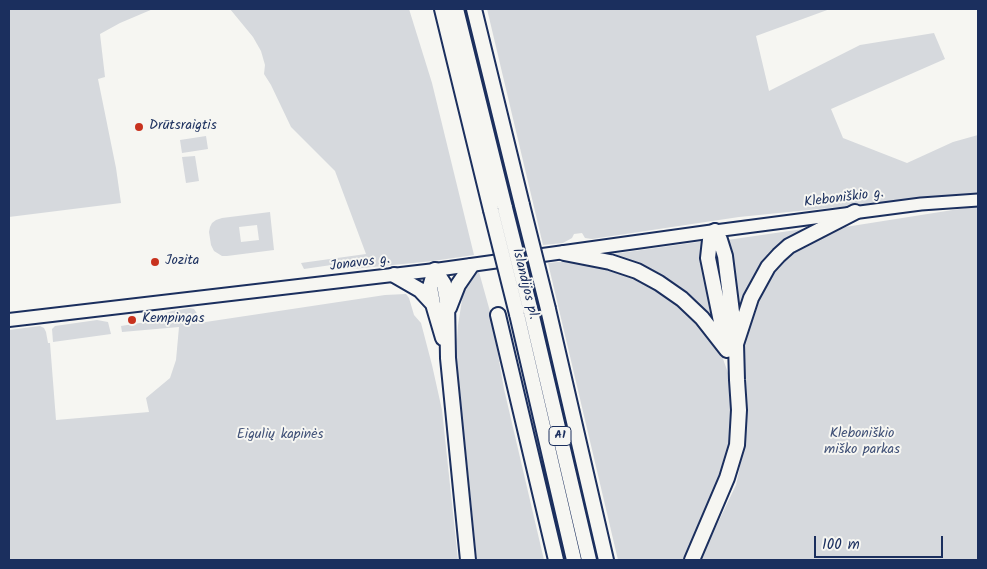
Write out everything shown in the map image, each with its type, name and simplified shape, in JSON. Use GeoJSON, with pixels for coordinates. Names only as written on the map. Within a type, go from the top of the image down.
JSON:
{"type":"FeatureCollection","features":[{"type":"Feature","properties":{"kind":"highway","name":"Islandijos pl."},"geometry":{"type":"LineString","coordinates":[[442,9],[498,209],[589,560]]}},
{"type":"Feature","properties":{"kind":"highway","name":"Islandijos pl."},"geometry":{"type":"LineString","coordinates":[[456,9],[498,209]]}},
{"type":"Feature","properties":{"kind":"highway"},"geometry":{"type":"LineString","coordinates":[[474,9],[548,309],[606,560]]}},
{"type":"Feature","properties":{"kind":"highway"},"geometry":{"type":"LineString","coordinates":[[732,347],[751,298],[773,261],[789,246],[855,212]]}},
{"type":"Feature","properties":{"kind":"highway"},"geometry":{"type":"LineString","coordinates":[[692,560],[727,478],[737,445],[739,410],[732,347],[708,258],[710,240],[715,232]]}},
{"type":"Feature","properties":{"kind":"highway"},"geometry":{"type":"LineString","coordinates":[[564,253],[610,262],[637,271],[659,283],[682,298],[732,347]]}},
{"type":"Feature","properties":{"kind":"highway"},"geometry":{"type":"LineString","coordinates":[[448,311],[458,284],[472,266]]}},
{"type":"Feature","properties":{"kind":"highway"},"geometry":{"type":"LineString","coordinates":[[435,270],[430,287],[448,358]]}},
{"type":"Feature","properties":{"kind":"highway"},"geometry":{"type":"LineString","coordinates":[[435,270],[444,284],[448,311],[448,358],[468,560]]}},
{"type":"Feature","properties":{"kind":"highway"},"geometry":{"type":"LineString","coordinates":[[394,275],[420,290],[433,304]]}},
{"type":"Feature","properties":{"kind":"highway","name":"Islandijos pl."},"geometry":{"type":"LineString","coordinates":[[524,313],[574,560]]}},
{"type":"Feature","properties":{"kind":"highway"},"geometry":{"type":"LineString","coordinates":[[498,315],[556,560]]}},
{"type":"Feature","properties":{"kind":"main road","name":"Jonavos g."},"geometry":{"type":"LineString","coordinates":[[9,320],[472,266],[715,232]]}},
{"type":"Feature","properties":{"kind":"street","name":"Kleboniškio g."},"geometry":{"type":"LineString","coordinates":[[715,232],[855,212],[921,204],[978,200]]}},
{"type":"Feature","properties":{"kind":"green space"},"geometry":{"type":"Polygon","coordinates":[[[9,9],[153,9],[100,34],[105,77],[98,79],[121,203],[9,217],[9,9]]]}},
{"type":"Feature","properties":{"kind":"green space"},"geometry":{"type":"Polygon","coordinates":[[[230,9],[409,9],[432,83],[474,255],[353,269],[352,262],[304,269],[301,263],[366,254],[335,171],[291,127],[264,74],[265,65],[261,51],[253,37],[230,9]]]}},
{"type":"Feature","properties":{"kind":"green space"},"geometry":{"type":"Polygon","coordinates":[[[487,9],[830,9],[756,36],[769,91],[860,45],[934,33],[945,59],[831,109],[843,138],[907,163],[953,142],[978,135],[978,193],[739,217],[592,239],[585,238],[582,233],[574,234],[572,238],[563,243],[543,245],[487,9]]]}},
{"type":"Feature","properties":{"kind":"green space"},"geometry":{"type":"Polygon","coordinates":[[[206,136],[208,149],[182,153],[180,140],[206,136]]]}},
{"type":"Feature","properties":{"kind":"green space"},"geometry":{"type":"Polygon","coordinates":[[[195,156],[199,181],[186,183],[182,157],[195,156]]]}},
{"type":"Feature","properties":{"kind":"green space","name":"Kleboniškio miško parkas"},"geometry":{"type":"Polygon","coordinates":[[[978,206],[978,560],[700,560],[736,485],[745,443],[747,414],[743,358],[744,332],[750,307],[780,258],[839,228],[978,206]]]}},
{"type":"Feature","properties":{"kind":"green space"},"geometry":{"type":"Polygon","coordinates":[[[270,212],[274,250],[222,256],[214,251],[209,232],[212,223],[222,218],[270,212]],[[257,225],[239,227],[241,242],[259,240],[257,225]]]}},
{"type":"Feature","properties":{"kind":"green space"},"geometry":{"type":"Polygon","coordinates":[[[817,227],[797,237],[739,321],[727,240],[817,227]]]}},
{"type":"Feature","properties":{"kind":"green space"},"geometry":{"type":"Polygon","coordinates":[[[705,241],[721,335],[698,309],[606,255],[705,241]]]}},
{"type":"Feature","properties":{"kind":"green space"},"geometry":{"type":"Polygon","coordinates":[[[578,260],[611,268],[658,288],[679,301],[709,334],[721,353],[729,376],[732,400],[730,453],[685,560],[618,560],[548,263],[578,260]]]}},
{"type":"Feature","properties":{"kind":"green space"},"geometry":{"type":"Polygon","coordinates":[[[479,272],[491,315],[504,389],[544,560],[477,560],[456,355],[462,292],[470,276],[479,272]]]}},
{"type":"Feature","properties":{"kind":"green space","name":"Eigulių kapinės"},"geometry":{"type":"Polygon","coordinates":[[[406,294],[414,315],[421,323],[442,410],[458,560],[9,560],[9,330],[40,326],[44,328],[48,343],[50,343],[56,420],[149,412],[146,398],[170,378],[176,360],[179,327],[122,332],[121,326],[152,321],[153,317],[190,308],[194,309],[198,315],[199,323],[385,295],[406,294]]]}},
{"type":"Feature","properties":{"kind":"green space"},"geometry":{"type":"Polygon","coordinates":[[[97,320],[108,322],[111,334],[53,342],[52,329],[55,326],[97,320]]]}},
{"type":"Feature","properties":{"kind":"place","name":"Drūtsraigtis"},"geometry":{"type":"Point","coordinates":[139,127]}},
{"type":"Feature","properties":{"kind":"place","name":"Jozita"},"geometry":{"type":"Point","coordinates":[155,262]}},
{"type":"Feature","properties":{"kind":"place","name":"Kempingas"},"geometry":{"type":"Point","coordinates":[132,320]}}]}
